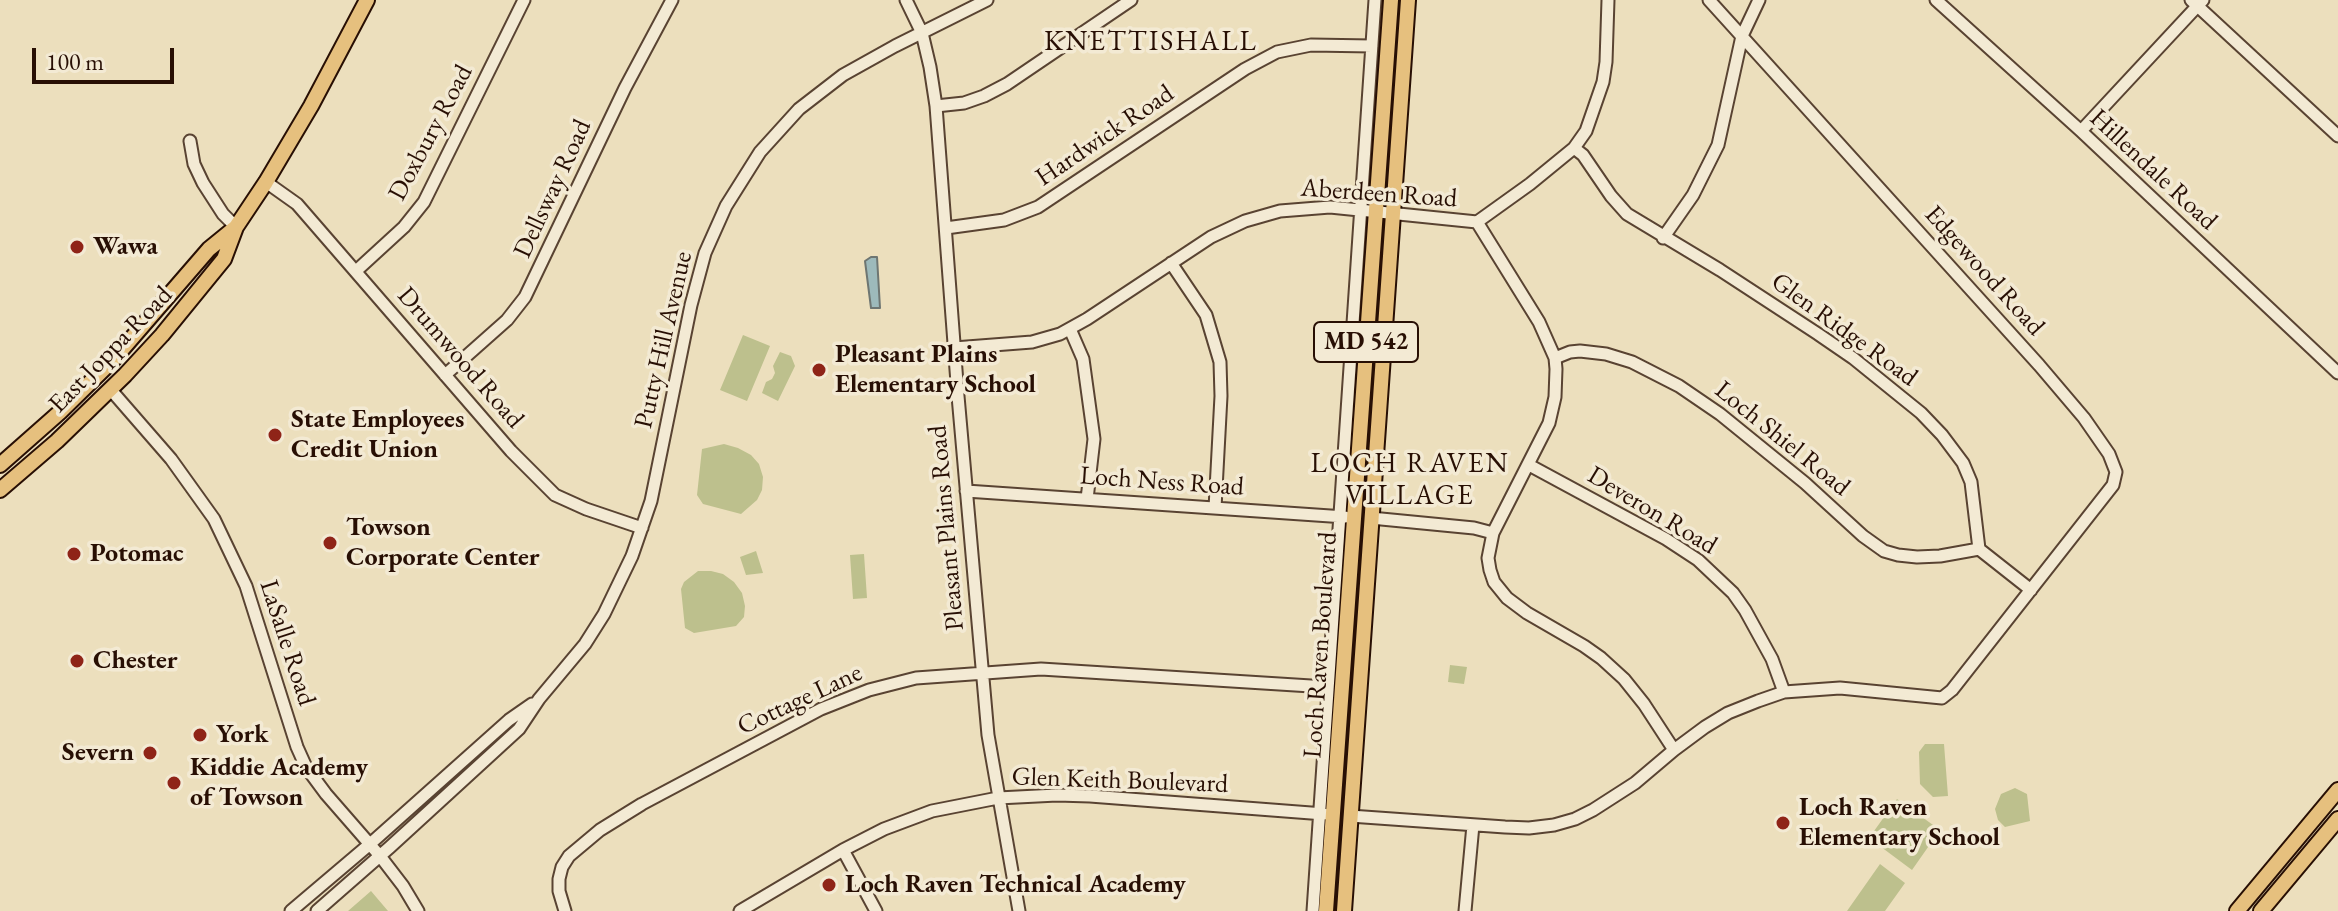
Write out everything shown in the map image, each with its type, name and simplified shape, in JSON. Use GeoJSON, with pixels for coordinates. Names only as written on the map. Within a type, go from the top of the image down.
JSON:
{"type":"FeatureCollection","features":[{"type":"Feature","properties":{"kind":"main road","name":"East Joppa Road"},"geometry":{"type":"LineString","coordinates":[[0,490],[111,390],[162,335],[224,259],[236,227],[330,73],[367,0]]}},
{"type":"Feature","properties":{"kind":"main road","name":"Loch Raven Boulevard"},"geometry":{"type":"LineString","coordinates":[[1326,911],[1326,814],[1346,517],[1368,210],[1391,0]]}},
{"type":"Feature","properties":{"kind":"main road","name":"Loch Raven Boulevard"},"geometry":{"type":"LineString","coordinates":[[1344,911],[1408,0]]}},
{"type":"Feature","properties":{"kind":"main road","name":"East Joppa Road"},"geometry":{"type":"LineString","coordinates":[[0,465],[99,374],[209,249],[236,227]]}},
{"type":"Feature","properties":{"kind":"main road"},"geometry":{"type":"LineString","coordinates":[[99,374],[111,390]]}},
{"type":"Feature","properties":{"kind":"main road"},"geometry":{"type":"LineString","coordinates":[[1346,517],[1371,518]]}},
{"type":"Feature","properties":{"kind":"main road"},"geometry":{"type":"LineString","coordinates":[[2237,911],[2338,790]]}},
{"type":"Feature","properties":{"kind":"main road"},"geometry":{"type":"LineString","coordinates":[[1326,814],[1350,816]]}},
{"type":"Feature","properties":{"kind":"main road"},"geometry":{"type":"LineString","coordinates":[[2261,911],[2338,819]]}},
{"type":"Feature","properties":{"kind":"street","name":"Doxbury Road"},"geometry":{"type":"LineString","coordinates":[[356,271],[404,227],[424,202],[524,0]]}},
{"type":"Feature","properties":{"kind":"street","name":"Dellsway Road"},"geometry":{"type":"LineString","coordinates":[[445,375],[507,320],[525,297],[625,88],[672,0]]}},
{"type":"Feature","properties":{"kind":"street","name":"Pleasant Plains Road"},"geometry":{"type":"LineString","coordinates":[[906,0],[922,33],[936,106],[982,672],[998,798],[1019,911]]}},
{"type":"Feature","properties":{"kind":"street","name":"Putty Hill Avenue"},"geometry":{"type":"LineString","coordinates":[[317,911],[519,729],[600,622],[622,580],[654,487],[695,286],[709,239],[760,152],[799,109],[851,70],[987,0]]}},
{"type":"Feature","properties":{"kind":"street"},"geometry":{"type":"LineString","coordinates":[[936,106],[964,103],[1007,84],[1131,0]]}},
{"type":"Feature","properties":{"kind":"street","name":"Loch Raven Boulevard"},"geometry":{"type":"LineString","coordinates":[[1368,210],[1375,0]]}},
{"type":"Feature","properties":{"kind":"street"},"geometry":{"type":"LineString","coordinates":[[1477,222],[1574,148],[1586,131],[1603,82],[1608,0]]}},
{"type":"Feature","properties":{"kind":"street","name":"Edgewood Road"},"geometry":{"type":"LineString","coordinates":[[1709,0],[2039,365],[2084,418],[2109,454],[2116,472],[2110,491],[2031,590]]}},
{"type":"Feature","properties":{"kind":"street"},"geometry":{"type":"LineString","coordinates":[[1663,238],[1693,195],[1718,145],[1742,36],[1759,0]]}},
{"type":"Feature","properties":{"kind":"street","name":"Hillendale Road"},"geometry":{"type":"LineString","coordinates":[[1936,0],[2081,131],[2338,373]]}},
{"type":"Feature","properties":{"kind":"street"},"geometry":{"type":"LineString","coordinates":[[2081,131],[2197,2],[2338,136]]}},
{"type":"Feature","properties":{"kind":"street","name":"Hardwick Road"},"geometry":{"type":"LineString","coordinates":[[946,228],[1004,220],[1038,207],[1245,69],[1277,52],[1311,45],[1372,46]]}},
{"type":"Feature","properties":{"kind":"street"},"geometry":{"type":"LineString","coordinates":[[190,141],[194,164],[203,183],[223,214],[236,227]]}},
{"type":"Feature","properties":{"kind":"street","name":"Glen Ridge Road"},"geometry":{"type":"LineString","coordinates":[[1574,148],[1583,155],[1627,214],[1830,342],[1921,413],[1963,463],[1971,482],[1979,549]]}},
{"type":"Feature","properties":{"kind":"street","name":"Drumwood Road"},"geometry":{"type":"LineString","coordinates":[[266,182],[297,204],[511,451],[555,495],[642,528]]}},
{"type":"Feature","properties":{"kind":"street","name":"Aberdeen Road"},"geometry":{"type":"LineString","coordinates":[[954,348],[1032,342],[1070,329],[1220,232],[1262,215],[1314,207],[1477,222],[1539,322],[1555,358],[1556,381],[1553,410],[1544,435],[1493,533],[1488,558],[1490,570],[1500,591],[1516,606],[1601,658],[1631,687],[1674,750]]}},
{"type":"Feature","properties":{"kind":"street"},"geometry":{"type":"LineString","coordinates":[[1171,263],[1206,315],[1220,362],[1215,508]]}},
{"type":"Feature","properties":{"kind":"street"},"geometry":{"type":"LineString","coordinates":[[1070,329],[1083,359],[1094,439],[1087,499]]}},
{"type":"Feature","properties":{"kind":"street","name":"Loch Shiel Road"},"geometry":{"type":"LineString","coordinates":[[1555,358],[1580,351],[1606,354],[1632,362],[1679,386],[1720,414],[1884,551],[1917,557],[1979,549]]}},
{"type":"Feature","properties":{"kind":"street","name":"LaSalle Road"},"geometry":{"type":"LineString","coordinates":[[111,390],[171,459],[214,519],[254,607],[306,767],[380,856],[418,911]]}},
{"type":"Feature","properties":{"kind":"street","name":"Deveron Road"},"geometry":{"type":"LineString","coordinates":[[1529,465],[1666,539],[1698,560],[1733,593],[1745,610],[1772,659],[1784,692]]}},
{"type":"Feature","properties":{"kind":"street","name":"Loch Ness Road"},"geometry":{"type":"LineString","coordinates":[[966,491],[1346,517]]}},
{"type":"Feature","properties":{"kind":"street","name":"Loch Raven Boulevard"},"geometry":{"type":"LineString","coordinates":[[1313,911],[1326,814],[1327,687],[1346,517]]}},
{"type":"Feature","properties":{"kind":"street"},"geometry":{"type":"LineString","coordinates":[[1371,518],[1474,528],[1493,533]]}},
{"type":"Feature","properties":{"kind":"street"},"geometry":{"type":"LineString","coordinates":[[1350,816],[1529,828],[1554,825],[1575,819],[1614,798],[1674,750],[1728,713],[1784,692],[1865,689],[1942,698],[1952,690],[2031,590],[1979,549]]}},
{"type":"Feature","properties":{"kind":"street","name":"Cottage Lane"},"geometry":{"type":"LineString","coordinates":[[565,911],[559,891],[562,867],[569,856],[600,830],[642,804],[843,699],[916,678],[1059,669],[1327,687]]}},
{"type":"Feature","properties":{"kind":"street","name":"Putty Hill Avenue"},"geometry":{"type":"LineString","coordinates":[[291,911],[509,720],[539,699]]}},
{"type":"Feature","properties":{"kind":"street","name":"Glen Keith Boulevard"},"geometry":{"type":"LineString","coordinates":[[740,911],[884,829],[919,816],[998,798],[1090,796],[1326,814]]}},
{"type":"Feature","properties":{"kind":"street"},"geometry":{"type":"LineString","coordinates":[[1465,911],[1473,825]]}},
{"type":"Feature","properties":{"kind":"street"},"geometry":{"type":"LineString","coordinates":[[843,850],[876,911]]}},
{"type":"Feature","properties":{"kind":"green space"},"geometry":{"type":"Polygon","coordinates":[[[743,335],[770,346],[747,401],[720,390],[743,335]]]}},
{"type":"Feature","properties":{"kind":"green space"},"geometry":{"type":"Polygon","coordinates":[[[780,352],[791,356],[795,366],[778,401],[762,393],[766,382],[775,373],[773,366],[780,352]]]}},
{"type":"Feature","properties":{"kind":"green space"},"geometry":{"type":"Polygon","coordinates":[[[724,444],[751,455],[759,464],[763,477],[757,500],[741,514],[703,504],[697,495],[702,449],[724,444]]]}},
{"type":"Feature","properties":{"kind":"green space"},"geometry":{"type":"Polygon","coordinates":[[[756,551],[763,573],[746,575],[740,557],[756,551]]]}},
{"type":"Feature","properties":{"kind":"green space"},"geometry":{"type":"Polygon","coordinates":[[[864,554],[867,598],[853,599],[850,555],[864,554]]]}},
{"type":"Feature","properties":{"kind":"green space"},"geometry":{"type":"Polygon","coordinates":[[[698,571],[723,574],[742,593],[744,617],[736,626],[694,633],[685,628],[681,589],[684,582],[698,571]]]}},
{"type":"Feature","properties":{"kind":"green space"},"geometry":{"type":"Polygon","coordinates":[[[1450,665],[1467,667],[1464,684],[1448,682],[1450,665]]]}},
{"type":"Feature","properties":{"kind":"green space"},"geometry":{"type":"Polygon","coordinates":[[[1925,744],[1944,744],[1948,796],[1933,797],[1920,784],[1919,752],[1925,744]]]}},
{"type":"Feature","properties":{"kind":"green space"},"geometry":{"type":"Polygon","coordinates":[[[2015,788],[2027,794],[2030,821],[2005,827],[1998,820],[1995,809],[2001,794],[2015,788]]]}},
{"type":"Feature","properties":{"kind":"green space"},"geometry":{"type":"Polygon","coordinates":[[[1897,799],[1940,830],[1912,870],[1869,838],[1897,799]]]}},
{"type":"Feature","properties":{"kind":"green space"},"geometry":{"type":"Polygon","coordinates":[[[1880,864],[1905,883],[1885,911],[1847,911],[1880,864]]]}},
{"type":"Feature","properties":{"kind":"green space"},"geometry":{"type":"Polygon","coordinates":[[[371,891],[388,911],[348,911],[371,891]]]}},
{"type":"Feature","properties":{"kind":"water"},"geometry":{"type":"Polygon","coordinates":[[[877,257],[880,308],[871,308],[865,261],[877,257]]]}},
{"type":"Feature","properties":{"kind":"place","name":"Wawa"},"geometry":{"type":"Point","coordinates":[77,247]}},
{"type":"Feature","properties":{"kind":"place","name":"Pleasant Plains Elementary School"},"geometry":{"type":"Point","coordinates":[819,370]}},
{"type":"Feature","properties":{"kind":"place","name":"State Employees Credit Union"},"geometry":{"type":"Point","coordinates":[275,435]}},
{"type":"Feature","properties":{"kind":"place","name":"Towson Corporate Center"},"geometry":{"type":"Point","coordinates":[330,543]}},
{"type":"Feature","properties":{"kind":"place","name":"Potomac"},"geometry":{"type":"Point","coordinates":[74,554]}},
{"type":"Feature","properties":{"kind":"place","name":"Chester"},"geometry":{"type":"Point","coordinates":[77,661]}},
{"type":"Feature","properties":{"kind":"place","name":"York"},"geometry":{"type":"Point","coordinates":[200,735]}},
{"type":"Feature","properties":{"kind":"place","name":"Severn"},"geometry":{"type":"Point","coordinates":[150,753]}},
{"type":"Feature","properties":{"kind":"place","name":"Kiddie Academy of Towson"},"geometry":{"type":"Point","coordinates":[174,783]}},
{"type":"Feature","properties":{"kind":"place","name":"Loch Raven Elementary School"},"geometry":{"type":"Point","coordinates":[1783,823]}},
{"type":"Feature","properties":{"kind":"place","name":"Loch Raven Technical Academy"},"geometry":{"type":"Point","coordinates":[829,885]}},
{"type":"Feature","properties":{"kind":"district","name":"KNETTISHALL"},"geometry":{"type":"Point","coordinates":[1151,42]}},
{"type":"Feature","properties":{"kind":"district","name":"LOCH RAVEN VILLAGE"},"geometry":{"type":"Point","coordinates":[1410,480]}}]}
